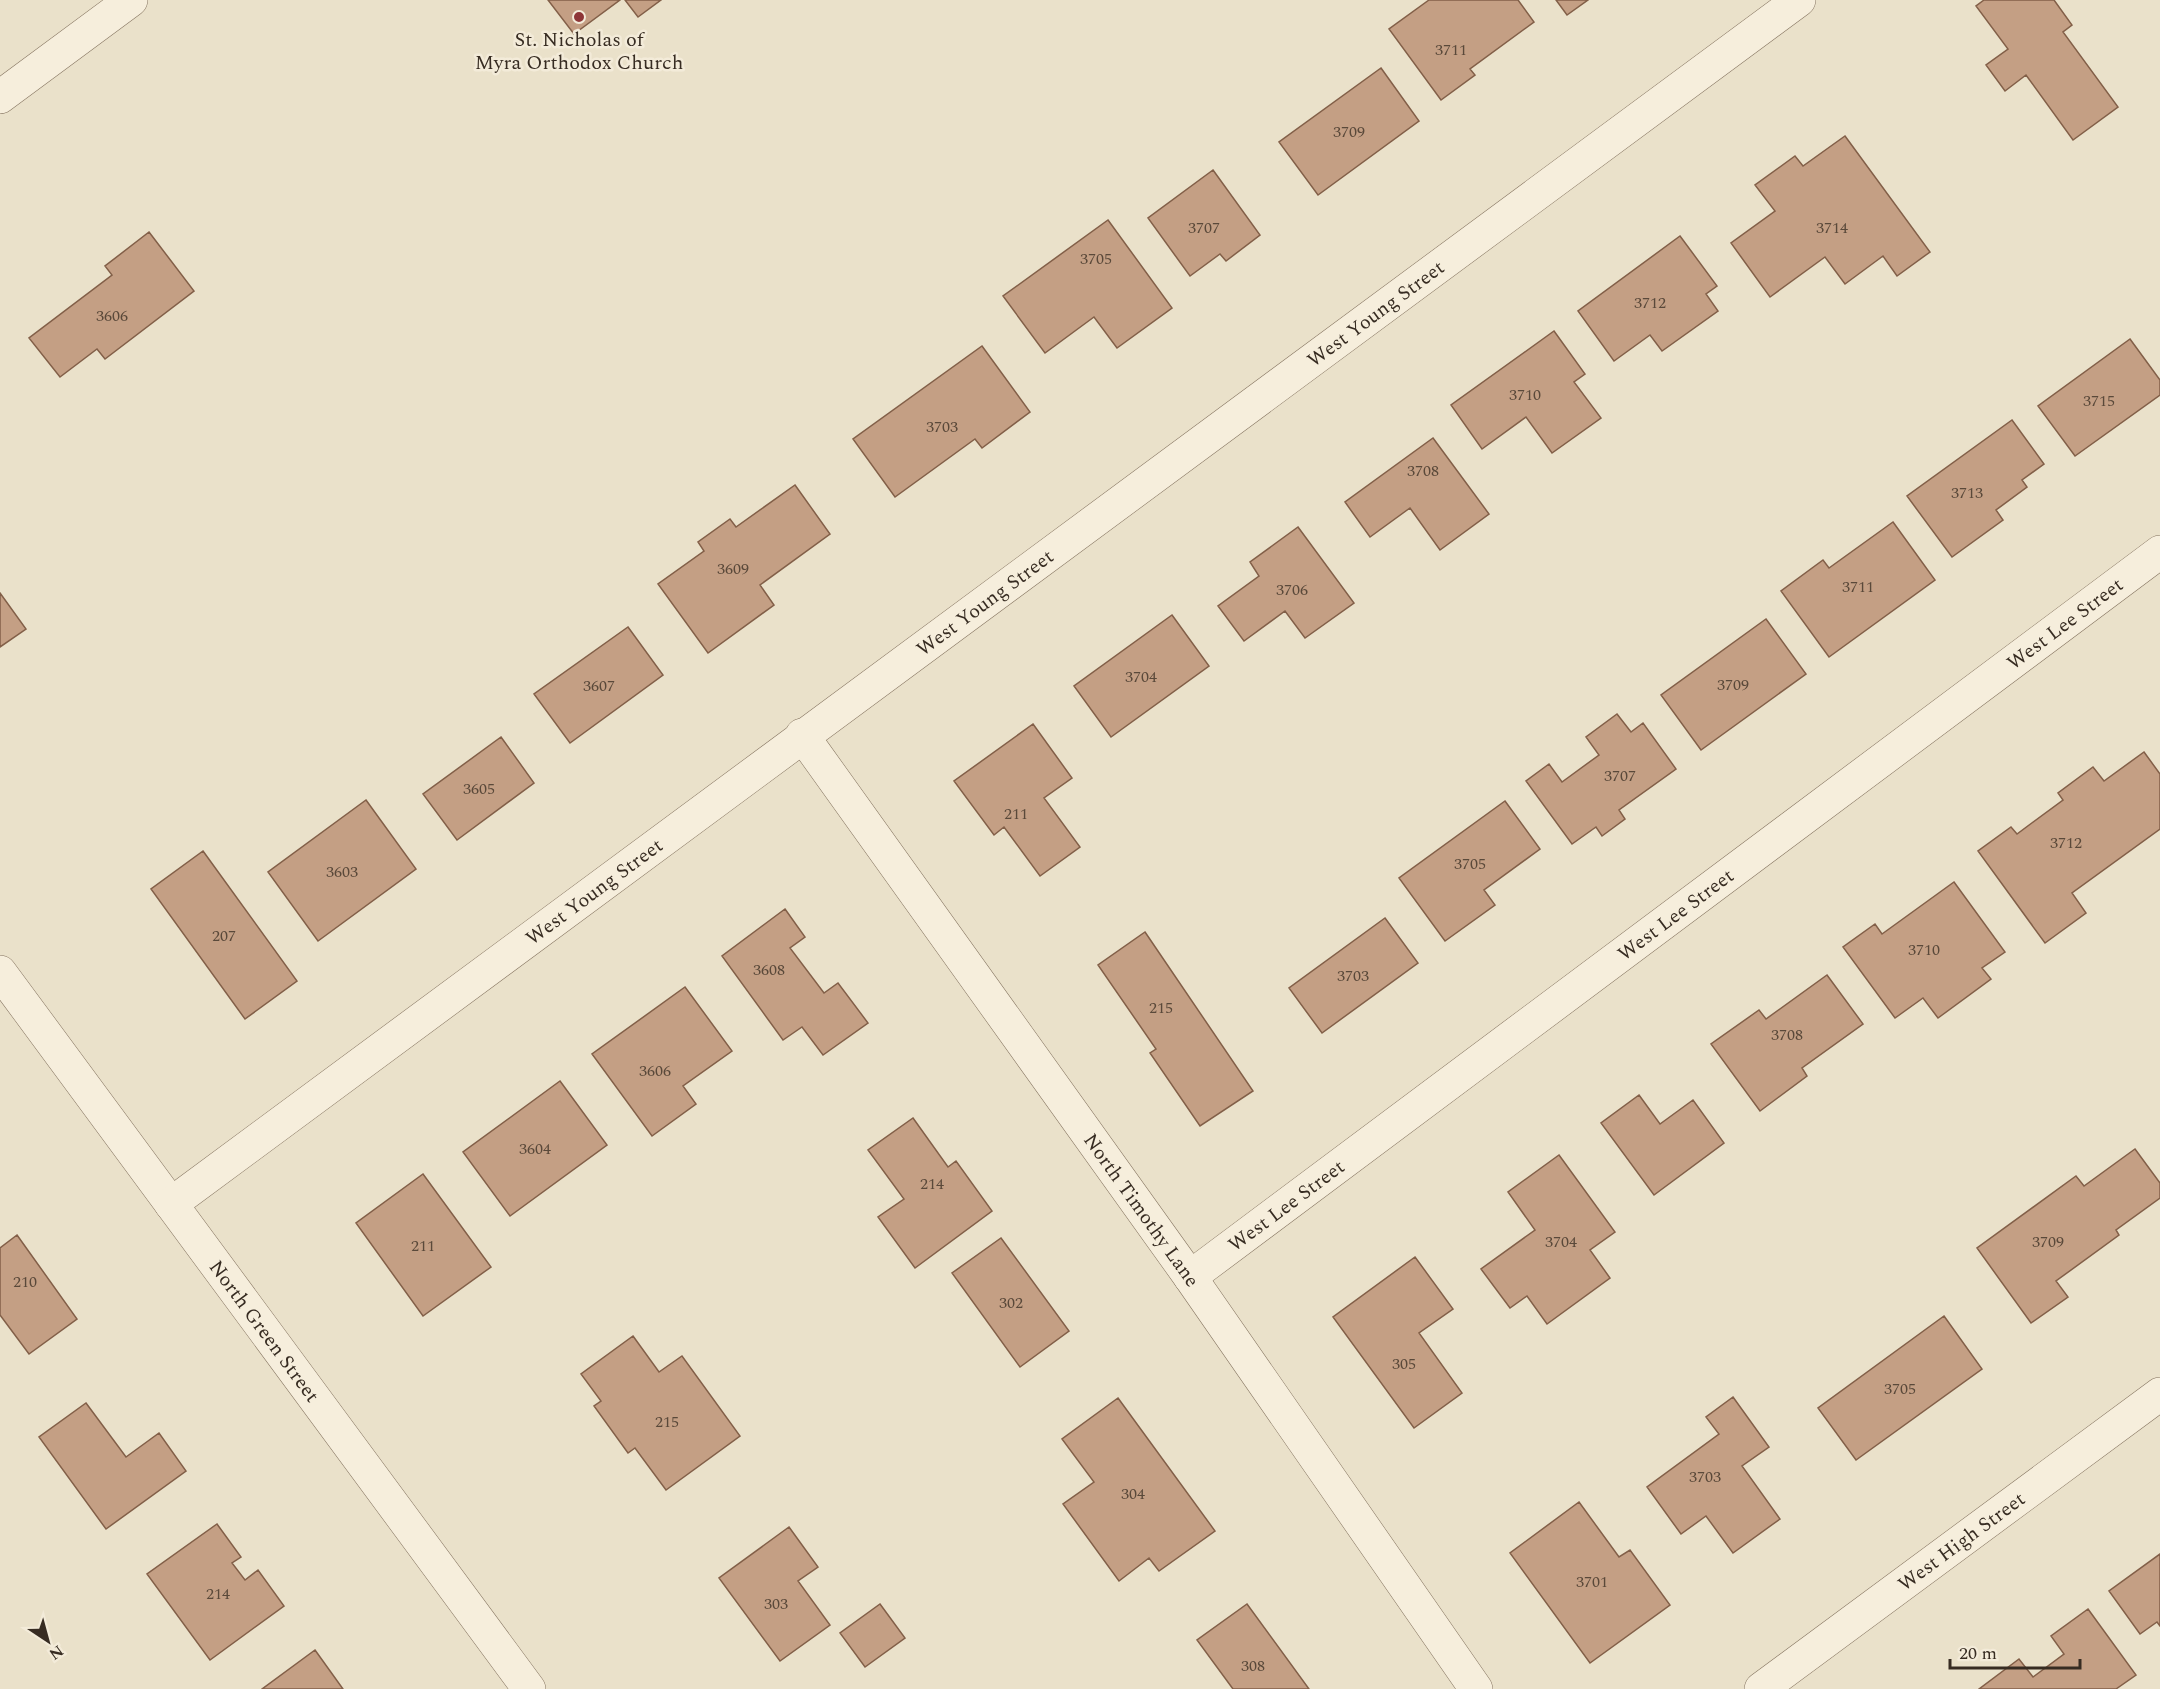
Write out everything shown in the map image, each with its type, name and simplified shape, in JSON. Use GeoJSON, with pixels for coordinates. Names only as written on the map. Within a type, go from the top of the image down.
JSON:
{"type":"FeatureCollection","features":[{"type":"Feature","properties":{"kind":"street"},"geometry":{"type":"LineString","coordinates":[[0,97],[131,0]]}},
{"type":"Feature","properties":{"kind":"street","name":"West Young Street"},"geometry":{"type":"LineString","coordinates":[[171,1204],[802,735],[1799,0]]}},
{"type":"Feature","properties":{"kind":"street","name":"West Lee Street"},"geometry":{"type":"LineString","coordinates":[[1190,1277],[2160,552]]}},
{"type":"Feature","properties":{"kind":"street","name":"North Timothy Lane"},"geometry":{"type":"LineString","coordinates":[[802,735],[1190,1277],[1476,1689]]}},
{"type":"Feature","properties":{"kind":"street","name":"North Green Street"},"geometry":{"type":"LineString","coordinates":[[0,972],[529,1689]]}},
{"type":"Feature","properties":{"kind":"street","name":"West High Street"},"geometry":{"type":"LineString","coordinates":[[1761,1689],[2160,1394]]}},
{"type":"Feature","properties":{"kind":"building","name":"St. Nicholas of Myra Orthodox Church"},"geometry":{"type":"Polygon","coordinates":[[[548,0],[620,0],[574,34],[548,0]]]}},
{"type":"Feature","properties":{"kind":"building","name":"St. Nicholas of Myra Orthodox Church"},"geometry":{"type":"Polygon","coordinates":[[[625,0],[661,0],[638,17],[625,0]]]}},
{"type":"Feature","properties":{"kind":"building"},"geometry":{"type":"Polygon","coordinates":[[[1429,0],[1518,0],[1534,22],[1470,69],[1475,75],[1441,100],[1389,29],[1429,0]]]}},
{"type":"Feature","properties":{"kind":"building"},"geometry":{"type":"Polygon","coordinates":[[[1556,0],[1588,0],[1567,15],[1556,0]]]}},
{"type":"Feature","properties":{"kind":"building"},"geometry":{"type":"Polygon","coordinates":[[[1984,0],[2054,0],[2072,25],[2063,32],[2118,107],[2073,140],[2026,75],[2005,91],[1986,65],[2008,49],[1976,6],[1984,0]]]}},
{"type":"Feature","properties":{"kind":"building"},"geometry":{"type":"Polygon","coordinates":[[[1381,68],[1419,121],[1318,195],[1279,142],[1381,68]]]}},
{"type":"Feature","properties":{"kind":"building"},"geometry":{"type":"Polygon","coordinates":[[[1845,136],[1930,252],[1897,276],[1883,256],[1845,284],[1825,257],[1770,297],[1731,243],[1775,211],[1755,185],[1795,156],[1803,166],[1845,136]]]}},
{"type":"Feature","properties":{"kind":"building"},"geometry":{"type":"Polygon","coordinates":[[[1213,170],[1260,235],[1226,261],[1220,254],[1190,276],[1148,218],[1213,170]]]}},
{"type":"Feature","properties":{"kind":"building"},"geometry":{"type":"Polygon","coordinates":[[[1108,220],[1172,308],[1117,348],[1094,317],[1045,353],[1003,296],[1108,220]]]}},
{"type":"Feature","properties":{"kind":"building"},"geometry":{"type":"Polygon","coordinates":[[[149,232],[194,291],[105,359],[97,349],[60,377],[29,338],[112,275],[105,266],[149,232]]]}},
{"type":"Feature","properties":{"kind":"building"},"geometry":{"type":"Polygon","coordinates":[[[1680,236],[1717,286],[1706,294],[1718,311],[1662,351],[1650,335],[1614,361],[1578,311],[1680,236]]]}},
{"type":"Feature","properties":{"kind":"building"},"geometry":{"type":"Polygon","coordinates":[[[1554,331],[1585,374],[1574,382],[1601,418],[1552,453],[1526,417],[1482,449],[1451,405],[1554,331]]]}},
{"type":"Feature","properties":{"kind":"building"},"geometry":{"type":"Polygon","coordinates":[[[2130,339],[2160,380],[2160,395],[2075,456],[2038,406],[2130,339]]]}},
{"type":"Feature","properties":{"kind":"building"},"geometry":{"type":"Polygon","coordinates":[[[982,346],[1030,412],[982,448],[975,439],[895,497],[853,439],[982,346]]]}},
{"type":"Feature","properties":{"kind":"building"},"geometry":{"type":"Polygon","coordinates":[[[2012,420],[2044,464],[2022,480],[2027,487],[1996,510],[2003,520],[1952,557],[1907,496],[2012,420]]]}},
{"type":"Feature","properties":{"kind":"building"},"geometry":{"type":"Polygon","coordinates":[[[1433,438],[1489,514],[1440,550],[1410,508],[1370,537],[1345,502],[1433,438]]]}},
{"type":"Feature","properties":{"kind":"building"},"geometry":{"type":"Polygon","coordinates":[[[795,485],[830,534],[760,585],[774,605],[708,653],[658,584],[704,551],[698,542],[730,519],[736,527],[795,485]]]}},
{"type":"Feature","properties":{"kind":"building"},"geometry":{"type":"Polygon","coordinates":[[[1893,522],[1935,580],[1829,657],[1781,591],[1823,560],[1829,568],[1893,522]]]}},
{"type":"Feature","properties":{"kind":"building"},"geometry":{"type":"Polygon","coordinates":[[[1298,527],[1354,603],[1305,638],[1285,611],[1244,641],[1218,606],[1259,576],[1250,562],[1298,527]]]}},
{"type":"Feature","properties":{"kind":"building"},"geometry":{"type":"Polygon","coordinates":[[[0,593],[26,629],[0,647],[0,593]]]}},
{"type":"Feature","properties":{"kind":"building"},"geometry":{"type":"Polygon","coordinates":[[[1172,615],[1209,666],[1111,737],[1074,686],[1172,615]]]}},
{"type":"Feature","properties":{"kind":"building"},"geometry":{"type":"Polygon","coordinates":[[[1766,619],[1806,674],[1701,750],[1661,695],[1766,619]]]}},
{"type":"Feature","properties":{"kind":"building"},"geometry":{"type":"Polygon","coordinates":[[[628,627],[663,675],[570,743],[534,694],[628,627]]]}},
{"type":"Feature","properties":{"kind":"building"},"geometry":{"type":"Polygon","coordinates":[[[1617,714],[1631,732],[1643,723],[1676,769],[1619,810],[1625,819],[1602,836],[1596,827],[1572,844],[1526,781],[1549,764],[1562,782],[1599,755],[1586,737],[1617,714]]]}},
{"type":"Feature","properties":{"kind":"building"},"geometry":{"type":"Polygon","coordinates":[[[1033,724],[1072,778],[1044,798],[1080,847],[1040,876],[1004,827],[994,835],[954,781],[1033,724]]]}},
{"type":"Feature","properties":{"kind":"building"},"geometry":{"type":"Polygon","coordinates":[[[501,737],[534,783],[457,840],[423,794],[501,737]]]}},
{"type":"Feature","properties":{"kind":"building"},"geometry":{"type":"Polygon","coordinates":[[[2144,752],[2160,774],[2160,829],[2072,893],[2086,913],[2045,943],[1978,851],[2011,827],[2017,834],[2063,800],[2058,793],[2093,767],[2104,781],[2144,752]]]}},
{"type":"Feature","properties":{"kind":"building"},"geometry":{"type":"Polygon","coordinates":[[[366,800],[416,869],[318,941],[268,872],[366,800]]]}},
{"type":"Feature","properties":{"kind":"building"},"geometry":{"type":"Polygon","coordinates":[[[1505,801],[1540,849],[1484,890],[1495,905],[1445,941],[1399,878],[1505,801]]]}},
{"type":"Feature","properties":{"kind":"building"},"geometry":{"type":"Polygon","coordinates":[[[203,851],[297,981],[245,1019],[151,889],[203,851]]]}},
{"type":"Feature","properties":{"kind":"building"},"geometry":{"type":"Polygon","coordinates":[[[1954,882],[2005,952],[1982,968],[1991,979],[1938,1018],[1923,998],[1895,1018],[1843,947],[1875,924],[1882,934],[1954,882]]]}},
{"type":"Feature","properties":{"kind":"building"},"geometry":{"type":"Polygon","coordinates":[[[785,909],[805,937],[790,948],[824,993],[838,983],[868,1023],[823,1055],[802,1027],[783,1040],[722,956],[785,909]]]}},
{"type":"Feature","properties":{"kind":"building"},"geometry":{"type":"Polygon","coordinates":[[[1385,918],[1418,963],[1322,1033],[1289,988],[1385,918]]]}},
{"type":"Feature","properties":{"kind":"building"},"geometry":{"type":"Polygon","coordinates":[[[1145,932],[1253,1091],[1200,1126],[1150,1053],[1156,1049],[1098,965],[1145,932]]]}},
{"type":"Feature","properties":{"kind":"building"},"geometry":{"type":"Polygon","coordinates":[[[1827,975],[1863,1024],[1802,1068],[1807,1076],[1760,1111],[1711,1044],[1759,1010],[1766,1019],[1827,975]]]}},
{"type":"Feature","properties":{"kind":"building"},"geometry":{"type":"Polygon","coordinates":[[[685,987],[732,1051],[683,1086],[696,1104],[652,1136],[592,1054],[685,987]]]}},
{"type":"Feature","properties":{"kind":"building"},"geometry":{"type":"Polygon","coordinates":[[[560,1081],[607,1145],[510,1216],[463,1152],[560,1081]]]}},
{"type":"Feature","properties":{"kind":"building"},"geometry":{"type":"Polygon","coordinates":[[[1639,1095],[1660,1124],[1693,1100],[1724,1143],[1654,1195],[1601,1123],[1639,1095]]]}},
{"type":"Feature","properties":{"kind":"building"},"geometry":{"type":"Polygon","coordinates":[[[913,1118],[948,1167],[956,1161],[992,1211],[915,1268],[878,1217],[904,1199],[868,1150],[913,1118]]]}},
{"type":"Feature","properties":{"kind":"building"},"geometry":{"type":"Polygon","coordinates":[[[2135,1149],[2160,1183],[2160,1198],[2116,1230],[2119,1235],[2056,1281],[2068,1297],[2031,1323],[1977,1248],[2076,1176],[2084,1186],[2135,1149]]]}},
{"type":"Feature","properties":{"kind":"building"},"geometry":{"type":"Polygon","coordinates":[[[1559,1155],[1615,1232],[1590,1250],[1610,1278],[1547,1324],[1527,1296],[1510,1308],[1481,1269],[1535,1230],[1508,1192],[1559,1155]]]}},
{"type":"Feature","properties":{"kind":"building"},"geometry":{"type":"Polygon","coordinates":[[[423,1174],[491,1267],[423,1316],[356,1223],[423,1174]]]}},
{"type":"Feature","properties":{"kind":"building"},"geometry":{"type":"Polygon","coordinates":[[[17,1235],[77,1319],[29,1354],[0,1315],[0,1248],[17,1235]]]}},
{"type":"Feature","properties":{"kind":"building"},"geometry":{"type":"Polygon","coordinates":[[[1001,1238],[1069,1331],[1020,1367],[952,1273],[1001,1238]]]}},
{"type":"Feature","properties":{"kind":"building"},"geometry":{"type":"Polygon","coordinates":[[[1415,1257],[1453,1309],[1419,1333],[1462,1393],[1414,1428],[1333,1317],[1415,1257]]]}},
{"type":"Feature","properties":{"kind":"building"},"geometry":{"type":"Polygon","coordinates":[[[1944,1316],[1982,1369],[1856,1460],[1818,1408],[1944,1316]]]}},
{"type":"Feature","properties":{"kind":"building"},"geometry":{"type":"Polygon","coordinates":[[[633,1336],[659,1372],[682,1356],[740,1436],[666,1490],[635,1448],[628,1453],[594,1406],[601,1401],[581,1374],[633,1336]]]}},
{"type":"Feature","properties":{"kind":"building"},"geometry":{"type":"Polygon","coordinates":[[[1733,1397],[1769,1447],[1742,1466],[1780,1519],[1733,1553],[1706,1516],[1681,1534],[1647,1487],[1719,1434],[1706,1417],[1733,1397]]]}},
{"type":"Feature","properties":{"kind":"building"},"geometry":{"type":"Polygon","coordinates":[[[1118,1398],[1215,1531],[1159,1571],[1149,1558],[1119,1581],[1063,1504],[1094,1482],[1062,1439],[1118,1398]]]}},
{"type":"Feature","properties":{"kind":"building"},"geometry":{"type":"Polygon","coordinates":[[[86,1403],[126,1457],[159,1433],[186,1471],[106,1529],[39,1437],[86,1403]]]}},
{"type":"Feature","properties":{"kind":"building"},"geometry":{"type":"Polygon","coordinates":[[[1579,1502],[1619,1557],[1630,1550],[1670,1605],[1590,1663],[1510,1553],[1579,1502]]]}},
{"type":"Feature","properties":{"kind":"building"},"geometry":{"type":"Polygon","coordinates":[[[217,1524],[241,1557],[232,1563],[245,1580],[258,1570],[284,1606],[210,1660],[147,1574],[217,1524]]]}},
{"type":"Feature","properties":{"kind":"building"},"geometry":{"type":"Polygon","coordinates":[[[789,1527],[818,1567],[798,1581],[830,1625],[780,1661],[719,1578],[789,1527]]]}},
{"type":"Feature","properties":{"kind":"building"},"geometry":{"type":"Polygon","coordinates":[[[2160,1554],[2160,1626],[2157,1622],[2140,1634],[2109,1591],[2160,1554]]]}},
{"type":"Feature","properties":{"kind":"building"},"geometry":{"type":"Polygon","coordinates":[[[880,1604],[905,1638],[865,1667],[840,1633],[880,1604]]]}},
{"type":"Feature","properties":{"kind":"building"},"geometry":{"type":"Polygon","coordinates":[[[1247,1604],[1309,1689],[1233,1689],[1197,1640],[1247,1604]]]}},
{"type":"Feature","properties":{"kind":"building"},"geometry":{"type":"Polygon","coordinates":[[[2088,1609],[2136,1675],[2116,1689],[1979,1689],[2019,1659],[2033,1677],[2064,1654],[2051,1636],[2088,1609]]]}},
{"type":"Feature","properties":{"kind":"building"},"geometry":{"type":"Polygon","coordinates":[[[315,1650],[343,1689],[262,1689],[315,1650]]]}},
{"type":"Feature","properties":{"kind":"place","name":"St. Nicholas of Myra Orthodox Church"},"geometry":{"type":"Point","coordinates":[579,17]}}]}
